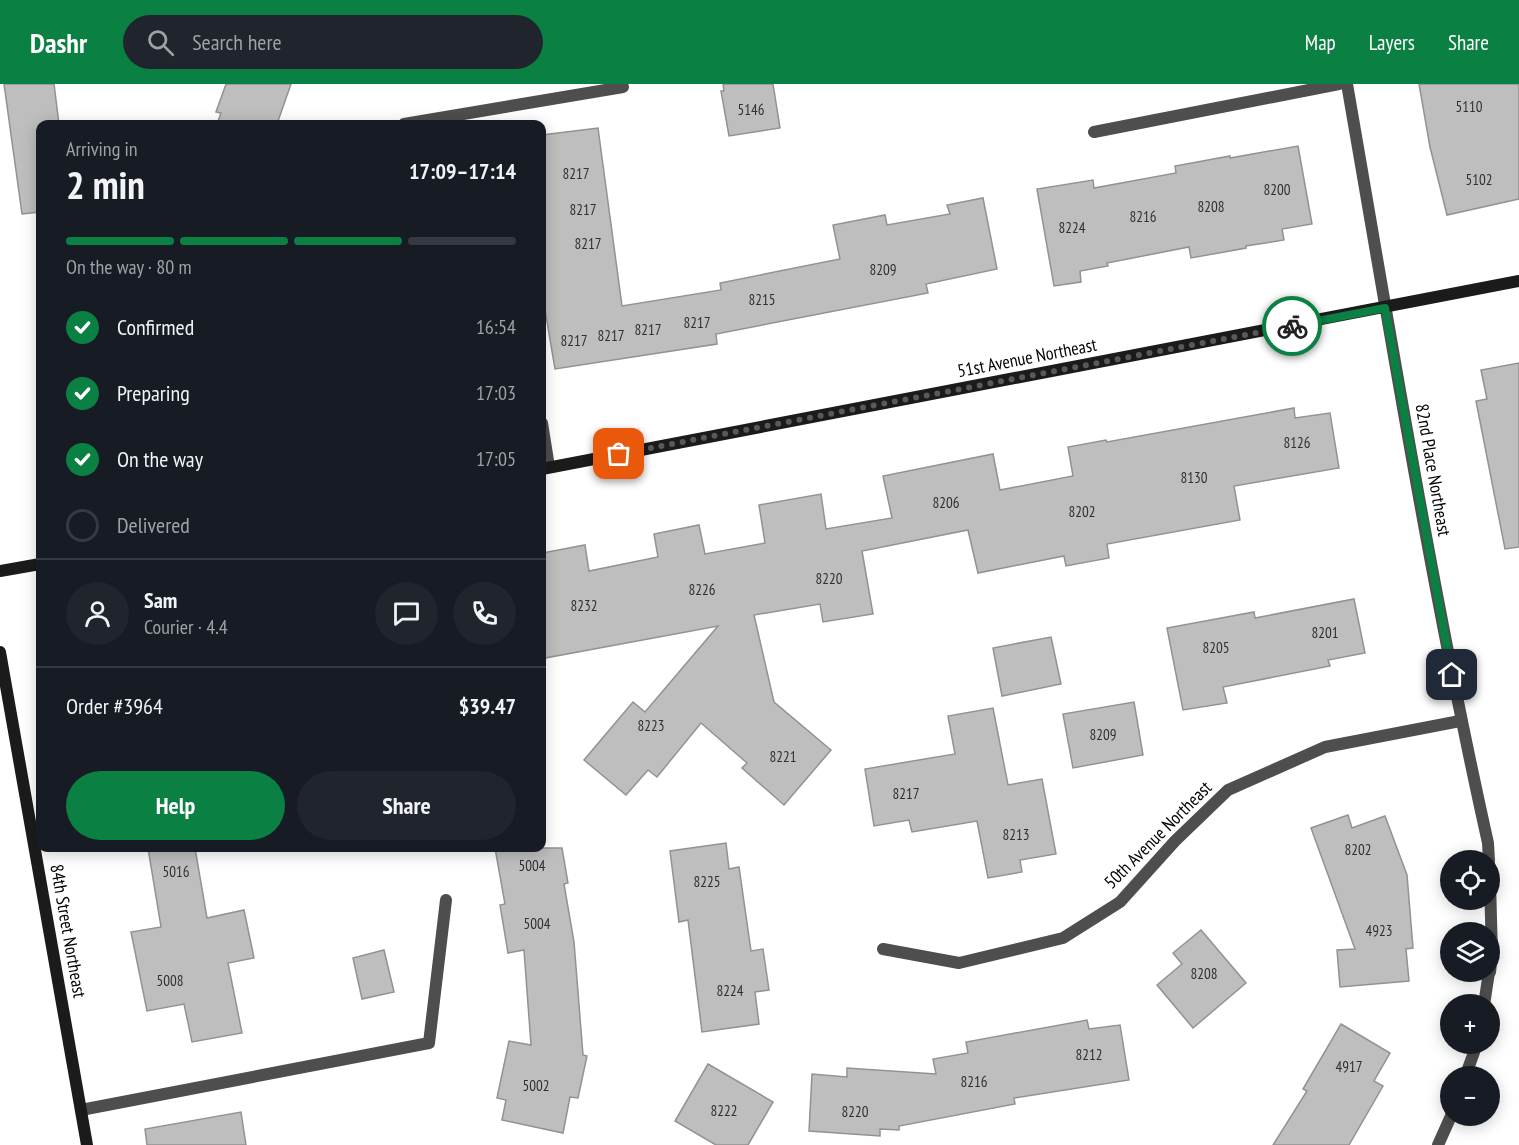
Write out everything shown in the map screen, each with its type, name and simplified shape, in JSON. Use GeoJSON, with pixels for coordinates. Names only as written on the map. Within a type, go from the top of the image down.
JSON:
{"type":"FeatureCollection","features":[{"type":"Feature","properties":{"kind":"street"},"geometry":{"type":"LineString","coordinates":[[1094,132],[1340,84]]}},
{"type":"Feature","properties":{"kind":"street","name":"82nd Place Northeast"},"geometry":{"type":"LineString","coordinates":[[1347,84],[1460,720],[1488,850]]}},
{"type":"Feature","properties":{"kind":"street"},"geometry":{"type":"LineString","coordinates":[[428,120],[623,87]]}},
{"type":"Feature","properties":{"kind":"street","name":"51st Avenue Northeast"},"geometry":{"type":"LineString","coordinates":[[546,468],[1519,281]]}},
{"type":"Feature","properties":{"kind":"street"},"geometry":{"type":"LineString","coordinates":[[0,572],[36,565]]}},
{"type":"Feature","properties":{"kind":"street","name":"84th Street Northeast"},"geometry":{"type":"LineString","coordinates":[[0,652],[87,1145]]}},
{"type":"Feature","properties":{"kind":"street","name":"50th Avenue Northeast"},"geometry":{"type":"LineString","coordinates":[[883,949],[959,963],[1063,938],[1120,902],[1175,841],[1228,790],[1324,747],[1460,720]]}},
{"type":"Feature","properties":{"kind":"street"},"geometry":{"type":"LineString","coordinates":[[81,1110],[429,1043],[446,900]]}},
{"type":"Feature","properties":{"kind":"street"},"geometry":{"type":"LineString","coordinates":[[1438,1145],[1446,1126]]}},
{"type":"Feature","properties":{"kind":"building"},"geometry":{"type":"Polygon","coordinates":[[[4,84],[54,84],[58,120],[36,120],[36,212],[22,214],[4,84]]]}},
{"type":"Feature","properties":{"kind":"building"},"geometry":{"type":"Polygon","coordinates":[[[226,84],[291,84],[278,120],[218,120],[221,113],[216,112],[226,84]]]}},
{"type":"Feature","properties":{"kind":"building"},"geometry":{"type":"Polygon","coordinates":[[[723,84],[773,84],[780,128],[729,136],[721,91],[724,91],[723,84]]]}},
{"type":"Feature","properties":{"kind":"building"},"geometry":{"type":"Polygon","coordinates":[[[1419,84],[1519,84],[1519,199],[1447,215],[1430,147],[1419,84]]]}},
{"type":"Feature","properties":{"kind":"building"},"geometry":{"type":"Polygon","coordinates":[[[598,128],[622,306],[721,290],[720,283],[840,259],[833,225],[885,215],[887,225],[950,214],[947,205],[983,198],[997,269],[926,284],[928,293],[716,334],[717,344],[555,369],[546,316],[546,134],[598,128]]]}},
{"type":"Feature","properties":{"kind":"building"},"geometry":{"type":"Polygon","coordinates":[[[1298,146],[1312,224],[1282,229],[1284,240],[1246,246],[1246,248],[1191,258],[1189,247],[1107,263],[1108,266],[1080,271],[1081,282],[1054,286],[1037,189],[1093,180],[1094,188],[1176,173],[1175,166],[1298,146]]]}},
{"type":"Feature","properties":{"kind":"building"},"geometry":{"type":"Polygon","coordinates":[[[1519,363],[1519,547],[1505,549],[1476,401],[1487,399],[1481,370],[1519,363]]]}},
{"type":"Feature","properties":{"kind":"building"},"geometry":{"type":"Polygon","coordinates":[[[1294,408],[1295,418],[1330,413],[1339,468],[1234,486],[1240,520],[1107,544],[1109,558],[1066,566],[1064,556],[978,573],[968,530],[862,551],[873,614],[823,622],[820,604],[754,615],[774,702],[831,750],[784,805],[742,768],[747,763],[701,723],[657,777],[648,770],[626,795],[584,760],[633,702],[645,712],[718,626],[546,658],[546,552],[585,545],[589,571],[658,557],[654,534],[699,525],[705,554],[765,543],[759,505],[821,494],[826,529],[892,518],[883,476],[993,454],[1000,490],[1073,476],[1068,447],[1106,440],[1107,442],[1294,408]]]}},
{"type":"Feature","properties":{"kind":"building"},"geometry":{"type":"Polygon","coordinates":[[[1354,599],[1365,653],[1328,660],[1330,666],[1223,687],[1227,703],[1183,710],[1167,628],[1254,612],[1255,618],[1354,599]]]}},
{"type":"Feature","properties":{"kind":"building"},"geometry":{"type":"Polygon","coordinates":[[[1051,637],[1061,684],[1002,696],[993,648],[1051,637]]]}},
{"type":"Feature","properties":{"kind":"building"},"geometry":{"type":"Polygon","coordinates":[[[1134,702],[1143,755],[1073,768],[1063,714],[1134,702]]]}},
{"type":"Feature","properties":{"kind":"building"},"geometry":{"type":"Polygon","coordinates":[[[993,708],[1008,785],[1042,779],[1056,854],[1020,860],[1022,872],[988,878],[977,821],[912,832],[909,820],[874,826],[865,769],[955,754],[948,716],[993,708]]]}},
{"type":"Feature","properties":{"kind":"building"},"geometry":{"type":"Polygon","coordinates":[[[1348,815],[1352,828],[1385,816],[1407,875],[1413,948],[1406,949],[1409,981],[1340,987],[1337,950],[1355,949],[1311,828],[1348,815]]]}},
{"type":"Feature","properties":{"kind":"building"},"geometry":{"type":"Polygon","coordinates":[[[726,843],[729,869],[739,867],[751,951],[763,949],[769,990],[755,992],[759,1024],[702,1032],[688,920],[679,922],[670,851],[726,843]]]}},
{"type":"Feature","properties":{"kind":"building"},"geometry":{"type":"Polygon","coordinates":[[[546,848],[562,848],[568,883],[564,884],[574,942],[583,1055],[587,1056],[578,1098],[570,1097],[563,1133],[502,1120],[506,1100],[497,1098],[509,1041],[531,1045],[524,950],[508,953],[500,905],[505,904],[496,852],[546,852],[546,848]]]}},
{"type":"Feature","properties":{"kind":"building"},"geometry":{"type":"Polygon","coordinates":[[[149,852],[196,852],[207,918],[244,910],[254,958],[228,963],[242,1033],[192,1042],[184,1004],[147,1011],[131,932],[161,927],[149,852]]]}},
{"type":"Feature","properties":{"kind":"building"},"geometry":{"type":"Polygon","coordinates":[[[1201,930],[1246,983],[1193,1028],[1157,985],[1182,964],[1173,953],[1201,930]]]}},
{"type":"Feature","properties":{"kind":"building"},"geometry":{"type":"Polygon","coordinates":[[[384,950],[394,992],[362,999],[353,958],[384,950]]]}},
{"type":"Feature","properties":{"kind":"building"},"geometry":{"type":"Polygon","coordinates":[[[1087,1020],[1089,1029],[1120,1025],[1129,1080],[1014,1098],[1015,1104],[899,1126],[899,1130],[880,1129],[880,1136],[809,1131],[812,1074],[847,1077],[847,1068],[936,1074],[933,1059],[968,1053],[966,1042],[1087,1020]]]}},
{"type":"Feature","properties":{"kind":"building"},"geometry":{"type":"Polygon","coordinates":[[[1341,1024],[1390,1053],[1374,1081],[1383,1086],[1349,1145],[1273,1145],[1307,1091],[1303,1089],[1341,1024]]]}},
{"type":"Feature","properties":{"kind":"building"},"geometry":{"type":"Polygon","coordinates":[[[708,1064],[773,1102],[748,1145],[716,1145],[675,1121],[708,1064]]]}},
{"type":"Feature","properties":{"kind":"building"},"geometry":{"type":"Polygon","coordinates":[[[241,1112],[246,1145],[147,1145],[145,1129],[241,1112]]]}},
{"type":"Feature","properties":{"kind":"way so far"},"geometry":{"type":"LineString","coordinates":[[619,454],[1292,326]]}},
{"type":"Feature","properties":{"kind":"route"},"geometry":{"type":"LineString","coordinates":[[1292,326],[1385,308],[1452,675]]}}]}
